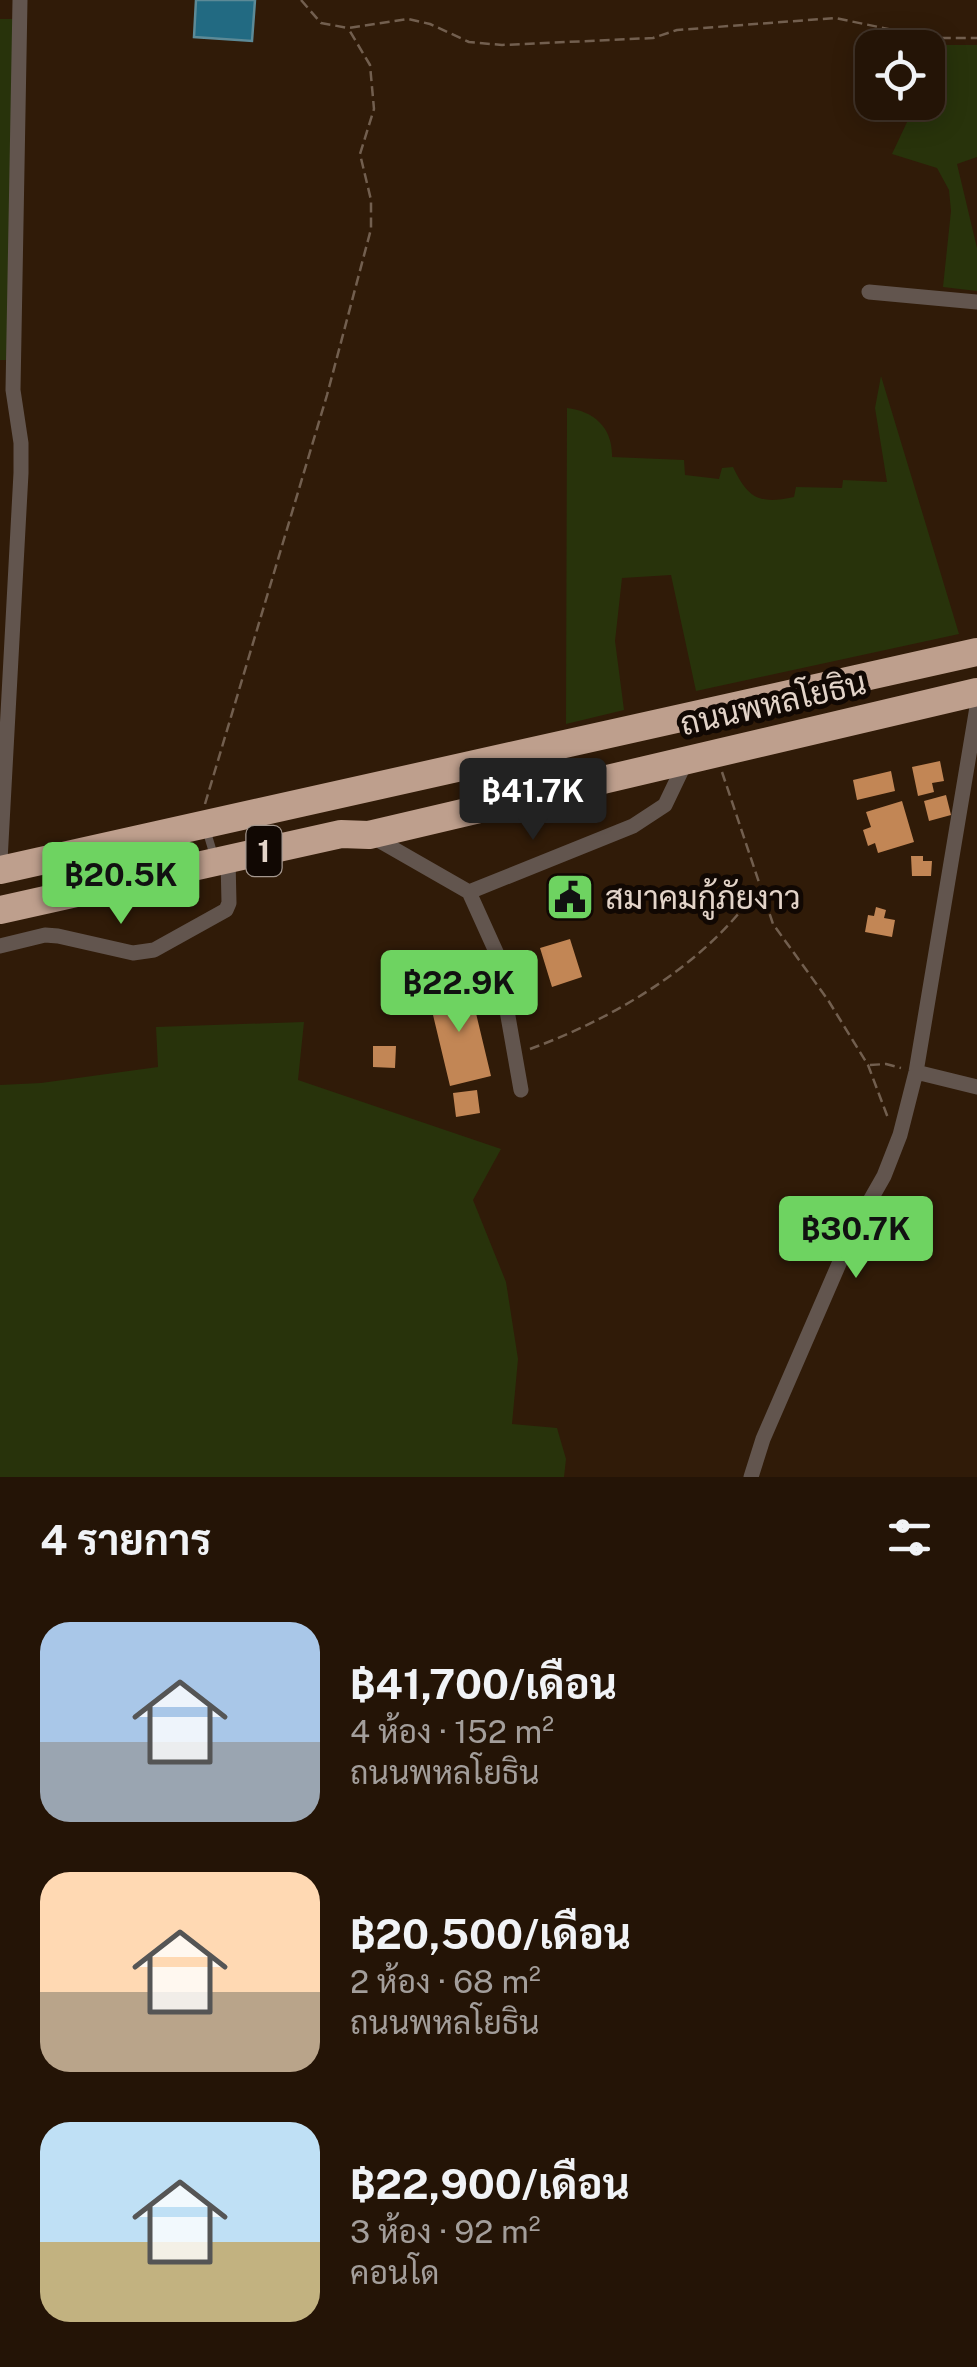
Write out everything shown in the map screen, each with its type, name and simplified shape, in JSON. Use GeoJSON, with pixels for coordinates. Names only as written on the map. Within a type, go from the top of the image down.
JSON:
{"type":"FeatureCollection","features":[{"type":"Feature","properties":{"kind":"highway","name":"ถนนพหลโยธิน"},"geometry":{"type":"LineString","coordinates":[[0,870],[977,652]]}},
{"type":"Feature","properties":{"kind":"highway","name":"ถนนพหลโยธิน"},"geometry":{"type":"LineString","coordinates":[[0,910],[341,834],[369,835],[977,692]]}},
{"type":"Feature","properties":{"kind":"street"},"geometry":{"type":"LineString","coordinates":[[0,861],[21,473],[13,390],[20,0]]}},
{"type":"Feature","properties":{"kind":"street"},"geometry":{"type":"LineString","coordinates":[[870,292],[977,302]]}},
{"type":"Feature","properties":{"kind":"street"},"geometry":{"type":"LineString","coordinates":[[750,1477],[847,1244],[884,1176],[900,1135],[916,1072],[977,708]]}},
{"type":"Feature","properties":{"kind":"street"},"geometry":{"type":"LineString","coordinates":[[469,892],[634,826],[664,805],[687,760]]}},
{"type":"Feature","properties":{"kind":"street"},"geometry":{"type":"LineString","coordinates":[[369,835],[469,892],[497,954],[520,1090]]}},
{"type":"Feature","properties":{"kind":"street"},"geometry":{"type":"LineString","coordinates":[[0,946],[58,936],[133,952],[154,950],[226,910],[222,861]]}},
{"type":"Feature","properties":{"kind":"street"},"geometry":{"type":"LineString","coordinates":[[916,1072],[977,1087]]}},
{"type":"Feature","properties":{"kind":"lane"},"geometry":{"type":"LineString","coordinates":[[202,825],[222,861]]}},
{"type":"Feature","properties":{"kind":"path"},"geometry":{"type":"LineString","coordinates":[[301,0],[320,23],[348,28],[408,19],[430,24],[468,42],[502,45],[653,38],[676,30],[834,18],[932,38],[977,38]]}},
{"type":"Feature","properties":{"kind":"path"},"geometry":{"type":"LineString","coordinates":[[202,825],[328,395],[371,229],[371,200],[360,154],[374,109],[370,65],[348,28]]}},
{"type":"Feature","properties":{"kind":"path"},"geometry":{"type":"LineString","coordinates":[[716,752],[773,924],[828,1000],[868,1065],[886,1116],[900,1135]]}},
{"type":"Feature","properties":{"kind":"path"},"geometry":{"type":"LineString","coordinates":[[514,1054],[572,1034],[646,990],[710,946],[759,887]]}},
{"type":"Feature","properties":{"kind":"path"},"geometry":{"type":"LineString","coordinates":[[868,1065],[886,1064],[916,1072]]}},
{"type":"Feature","properties":{"kind":"green space"},"geometry":{"type":"Polygon","coordinates":[[[0,19],[15,19],[8,360],[0,360],[0,19]]]}},
{"type":"Feature","properties":{"kind":"green space"},"geometry":{"type":"Polygon","coordinates":[[[945,45],[977,45],[977,157],[957,164],[977,248],[977,291],[943,287],[951,211],[949,190],[937,168],[892,154],[908,120],[945,120],[945,45]]]}},
{"type":"Feature","properties":{"kind":"green space"},"geometry":{"type":"Polygon","coordinates":[[[881,376],[959,634],[696,691],[671,575],[622,578],[615,641],[624,710],[566,724],[567,408],[586,413],[600,423],[609,438],[612,457],[684,460],[685,475],[719,479],[722,468],[733,467],[750,493],[764,499],[782,499],[794,497],[796,487],[842,488],[843,480],[887,482],[875,408],[881,376]]]}},
{"type":"Feature","properties":{"kind":"green space"},"geometry":{"type":"Polygon","coordinates":[[[304,1022],[298,1080],[501,1149],[473,1200],[506,1282],[518,1359],[512,1424],[557,1428],[566,1459],[564,1477],[0,1477],[0,1085],[158,1067],[156,1027],[304,1022]]]}},
{"type":"Feature","properties":{"kind":"water"},"geometry":{"type":"Polygon","coordinates":[[[196,0],[255,0],[252,41],[194,37],[196,0]]]}},
{"type":"Feature","properties":{"kind":"building"},"geometry":{"type":"Polygon","coordinates":[[[940,761],[944,781],[932,783],[934,792],[918,796],[912,767],[940,761]]]}},
{"type":"Feature","properties":{"kind":"building"},"geometry":{"type":"Polygon","coordinates":[[[891,771],[895,791],[857,800],[853,780],[891,771]]]}},
{"type":"Feature","properties":{"kind":"building"},"geometry":{"type":"Polygon","coordinates":[[[946,795],[951,815],[929,821],[924,801],[946,795]]]}},
{"type":"Feature","properties":{"kind":"building"},"geometry":{"type":"Polygon","coordinates":[[[902,801],[914,842],[878,853],[875,843],[868,846],[863,830],[871,827],[866,812],[902,801]]]}},
{"type":"Feature","properties":{"kind":"building"},"geometry":{"type":"Polygon","coordinates":[[[911,856],[932,861],[931,876],[912,876],[911,856]]]}},
{"type":"Feature","properties":{"kind":"building"},"geometry":{"type":"Polygon","coordinates":[[[876,907],[886,910],[884,918],[895,920],[892,937],[865,932],[868,915],[874,916],[876,907]]]}},
{"type":"Feature","properties":{"kind":"building"},"geometry":{"type":"Polygon","coordinates":[[[570,939],[582,977],[552,987],[540,948],[570,939]]]}},
{"type":"Feature","properties":{"kind":"building"},"geometry":{"type":"Polygon","coordinates":[[[469,984],[491,1076],[450,1086],[428,994],[469,984]]]}},
{"type":"Feature","properties":{"kind":"building"},"geometry":{"type":"Polygon","coordinates":[[[373,1046],[396,1046],[395,1068],[373,1067],[373,1046]]]}},
{"type":"Feature","properties":{"kind":"building"},"geometry":{"type":"Polygon","coordinates":[[[477,1090],[480,1113],[456,1117],[453,1093],[477,1090]]]}},
{"type":"Feature","properties":{"kind":"place","name":"สมาคมกู้ภัยงาว"},"geometry":{"type":"Point","coordinates":[570,897]}}]}
